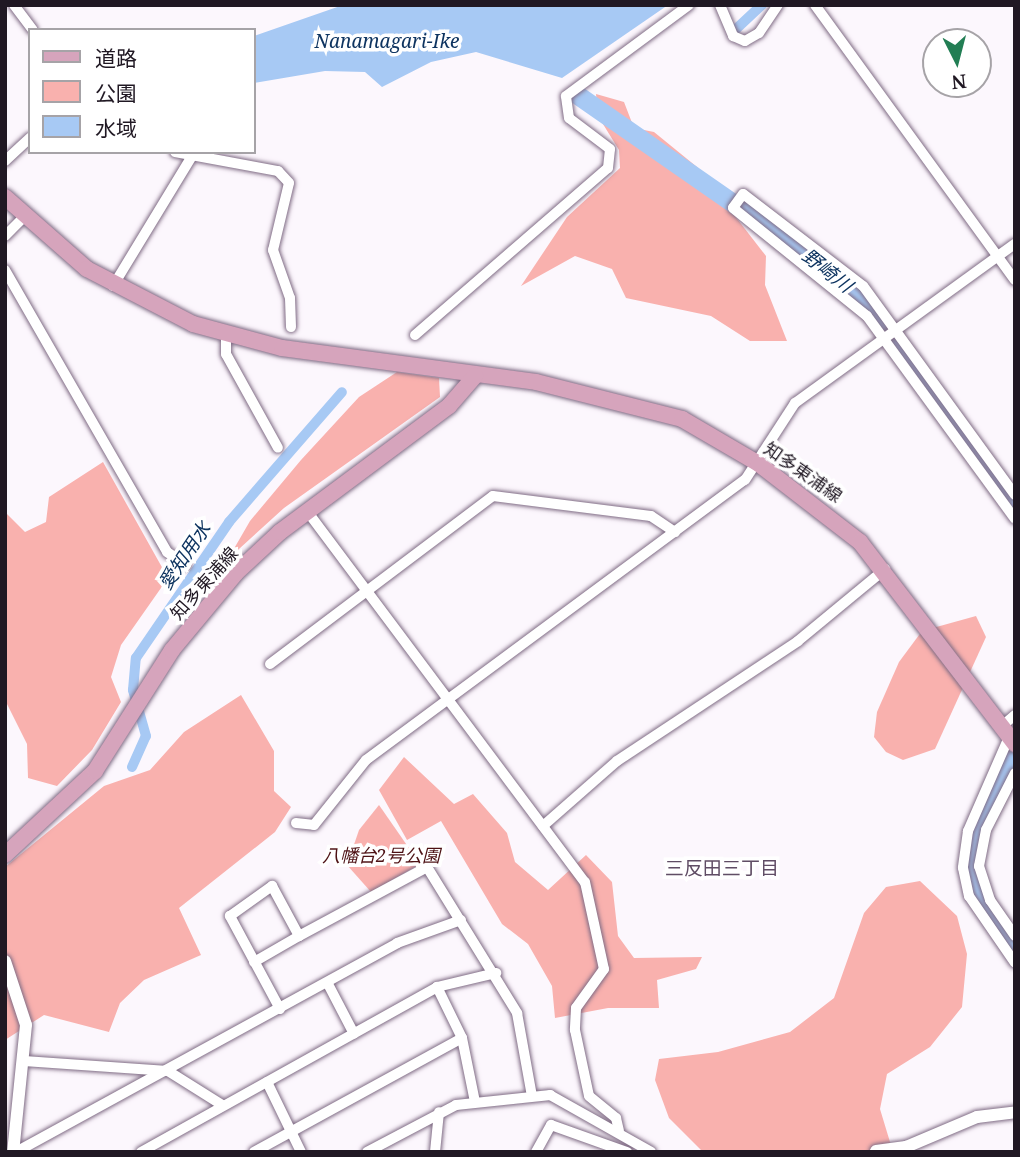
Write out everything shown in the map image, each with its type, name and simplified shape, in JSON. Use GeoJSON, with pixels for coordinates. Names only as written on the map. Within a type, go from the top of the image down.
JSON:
{"type":"FeatureCollection","features":[{"type":"Feature","properties":{"kind":"main road","name":"知多東浦線"},"geometry":{"type":"LineString","coordinates":[[5,197],[23,218],[113,286],[226,333],[282,348],[631,402],[682,419],[758,464],[832,516],[885,569],[1009,737]]}},
{"type":"Feature","properties":{"kind":"main road","name":"知多東浦線"},"geometry":{"type":"LineString","coordinates":[[5,855],[75,794],[202,609],[307,511],[449,406],[475,376]]}},
{"type":"Feature","properties":{"kind":"street"},"geometry":{"type":"LineString","coordinates":[[14,5],[31,28]]}},
{"type":"Feature","properties":{"kind":"street"},"geometry":{"type":"LineString","coordinates":[[415,335],[608,168],[610,149],[569,118],[566,96],[689,5]]}},
{"type":"Feature","properties":{"kind":"street"},"geometry":{"type":"LineString","coordinates":[[720,5],[733,36],[745,41],[759,33],[778,5]]}},
{"type":"Feature","properties":{"kind":"street"},"geometry":{"type":"LineString","coordinates":[[815,5],[1015,280]]}},
{"type":"Feature","properties":{"kind":"street"},"geometry":{"type":"LineString","coordinates":[[5,161],[28,140]]}},
{"type":"Feature","properties":{"kind":"street"},"geometry":{"type":"LineString","coordinates":[[184,154],[278,171],[289,183],[273,250],[290,298],[291,327]]}},
{"type":"Feature","properties":{"kind":"street"},"geometry":{"type":"LineString","coordinates":[[113,286],[192,156]]}},
{"type":"Feature","properties":{"kind":"street"},"geometry":{"type":"LineString","coordinates":[[1015,495],[897,330],[853,278],[743,194],[733,208],[841,289],[884,340],[1015,519]]}},
{"type":"Feature","properties":{"kind":"street"},"geometry":{"type":"LineString","coordinates":[[5,236],[23,218]]}},
{"type":"Feature","properties":{"kind":"street"},"geometry":{"type":"LineString","coordinates":[[296,823],[314,825],[366,760],[675,532],[758,464],[794,403],[1015,244]]}},
{"type":"Feature","properties":{"kind":"street"},"geometry":{"type":"LineString","coordinates":[[5,270],[166,552],[186,565]]}},
{"type":"Feature","properties":{"kind":"street"},"geometry":{"type":"LineString","coordinates":[[226,333],[226,355],[278,447]]}},
{"type":"Feature","properties":{"kind":"street"},"geometry":{"type":"LineString","coordinates":[[270,663],[493,496],[650,516],[675,532]]}},
{"type":"Feature","properties":{"kind":"street"},"geometry":{"type":"LineString","coordinates":[[307,511],[452,697],[585,882],[604,969],[576,1007],[575,1030],[589,1096],[616,1118],[619,1131]]}},
{"type":"Feature","properties":{"kind":"street"},"geometry":{"type":"LineString","coordinates":[[543,825],[617,761],[798,641],[885,569]]}},
{"type":"Feature","properties":{"kind":"street"},"geometry":{"type":"LineString","coordinates":[[1015,715],[1009,737],[968,831],[963,868],[969,896],[1015,963]]}},
{"type":"Feature","properties":{"kind":"street"},"geometry":{"type":"LineString","coordinates":[[1015,773],[986,830],[979,866],[990,900],[1015,936]]}},
{"type":"Feature","properties":{"kind":"street"},"geometry":{"type":"LineString","coordinates":[[254,962],[427,867],[496,973],[517,1013],[532,1096]]}},
{"type":"Feature","properties":{"kind":"street"},"geometry":{"type":"LineString","coordinates":[[280,1009],[230,916],[272,886],[299,936]]}},
{"type":"Feature","properties":{"kind":"street"},"geometry":{"type":"LineString","coordinates":[[14,1152],[328,984],[397,943],[461,920]]}},
{"type":"Feature","properties":{"kind":"street"},"geometry":{"type":"LineString","coordinates":[[5,961],[24,1011],[24,1061],[14,1152]]}},
{"type":"Feature","properties":{"kind":"street"},"geometry":{"type":"LineString","coordinates":[[141,1152],[437,987],[496,973]]}},
{"type":"Feature","properties":{"kind":"street"},"geometry":{"type":"LineString","coordinates":[[328,984],[354,1034]]}},
{"type":"Feature","properties":{"kind":"street"},"geometry":{"type":"LineString","coordinates":[[437,987],[463,1038],[475,1102]]}},
{"type":"Feature","properties":{"kind":"street"},"geometry":{"type":"LineString","coordinates":[[254,1152],[463,1038]]}},
{"type":"Feature","properties":{"kind":"street"},"geometry":{"type":"LineString","coordinates":[[24,1061],[168,1071],[222,1105]]}},
{"type":"Feature","properties":{"kind":"street"},"geometry":{"type":"LineString","coordinates":[[267,1082],[301,1152]]}},
{"type":"Feature","properties":{"kind":"street"},"geometry":{"type":"LineString","coordinates":[[367,1152],[439,1112],[475,1102],[532,1096],[561,1098],[651,1152]]}},
{"type":"Feature","properties":{"kind":"street"},"geometry":{"type":"LineString","coordinates":[[435,1152],[439,1112]]}},
{"type":"Feature","properties":{"kind":"street"},"geometry":{"type":"LineString","coordinates":[[876,1151],[906,1147],[977,1117],[1015,1112]]}},
{"type":"Feature","properties":{"kind":"street"},"geometry":{"type":"LineString","coordinates":[[536,1152],[551,1125],[627,1152]]}},
{"type":"Feature","properties":{"kind":"green space"},"geometry":{"type":"Polygon","coordinates":[[[596,94],[624,102],[634,128],[654,132],[697,167],[766,256],[765,285],[787,341],[750,341],[711,316],[626,298],[612,269],[575,256],[521,286],[567,217],[620,168],[619,150],[598,116],[596,94]]]}},
{"type":"Feature","properties":{"kind":"green space"},"geometry":{"type":"Polygon","coordinates":[[[397,372],[439,378],[440,397],[284,508],[228,559],[250,521],[301,460],[359,397],[397,372]]]}},
{"type":"Feature","properties":{"kind":"green space"},"geometry":{"type":"Polygon","coordinates":[[[103,462],[168,578],[121,645],[111,677],[121,702],[92,750],[57,786],[28,778],[27,744],[5,700],[5,512],[25,532],[46,522],[49,497],[103,462]]]}},
{"type":"Feature","properties":{"kind":"green space"},"geometry":{"type":"Polygon","coordinates":[[[976,616],[986,637],[935,749],[903,760],[886,752],[874,737],[877,712],[899,662],[922,631],[976,616]]]}},
{"type":"Feature","properties":{"kind":"green space"},"geometry":{"type":"Polygon","coordinates":[[[241,695],[274,751],[274,791],[291,807],[275,832],[179,908],[201,955],[144,980],[120,1003],[109,1032],[44,1015],[5,1040],[5,867],[104,786],[150,770],[184,732],[241,695]]]}},
{"type":"Feature","properties":{"kind":"green space"},"geometry":{"type":"Polygon","coordinates":[[[404,757],[454,804],[473,794],[507,833],[515,862],[548,890],[586,855],[612,882],[618,936],[634,958],[702,957],[696,969],[657,980],[659,1008],[608,1008],[555,1018],[552,986],[528,944],[502,924],[441,821],[407,840],[379,790],[404,757]]]}},
{"type":"Feature","properties":{"kind":"green space","name":"八幡台2号公園"},"geometry":{"type":"Polygon","coordinates":[[[379,805],[420,864],[371,892],[347,865],[359,830],[379,805]]]}},
{"type":"Feature","properties":{"kind":"green space"},"geometry":{"type":"Polygon","coordinates":[[[920,881],[957,916],[967,954],[962,1007],[930,1047],[887,1074],[880,1109],[893,1152],[703,1152],[669,1118],[655,1080],[659,1059],[718,1052],[790,1032],[834,998],[864,913],[886,887],[920,881]]]}},
{"type":"Feature","properties":{"kind":"water","name":"Nanamagari-Ike"},"geometry":{"type":"Polygon","coordinates":[[[343,5],[668,5],[562,78],[476,52],[431,62],[382,87],[365,72],[325,71],[256,83],[256,35],[343,5]]]}},
{"type":"Feature","properties":{"kind":"waterway","name":"愛知用水"},"geometry":{"type":"LineString","coordinates":[[735,30],[762,5]]}},
{"type":"Feature","properties":{"kind":"waterway","name":"野崎川"},"geometry":{"type":"LineString","coordinates":[[579,96],[845,281],[874,312],[1015,506]]}},
{"type":"Feature","properties":{"kind":"waterway","name":"愛知用水"},"geometry":{"type":"LineString","coordinates":[[132,767],[146,736],[133,690],[136,658],[229,522],[342,392]]}},
{"type":"Feature","properties":{"kind":"waterway","name":"野崎川"},"geometry":{"type":"LineString","coordinates":[[1015,749],[975,835],[971,867],[981,902],[1015,949]]}},
{"type":"Feature","properties":{"kind":"district","name":"三反田三丁目"},"geometry":{"type":"Point","coordinates":[722,869]}}]}
